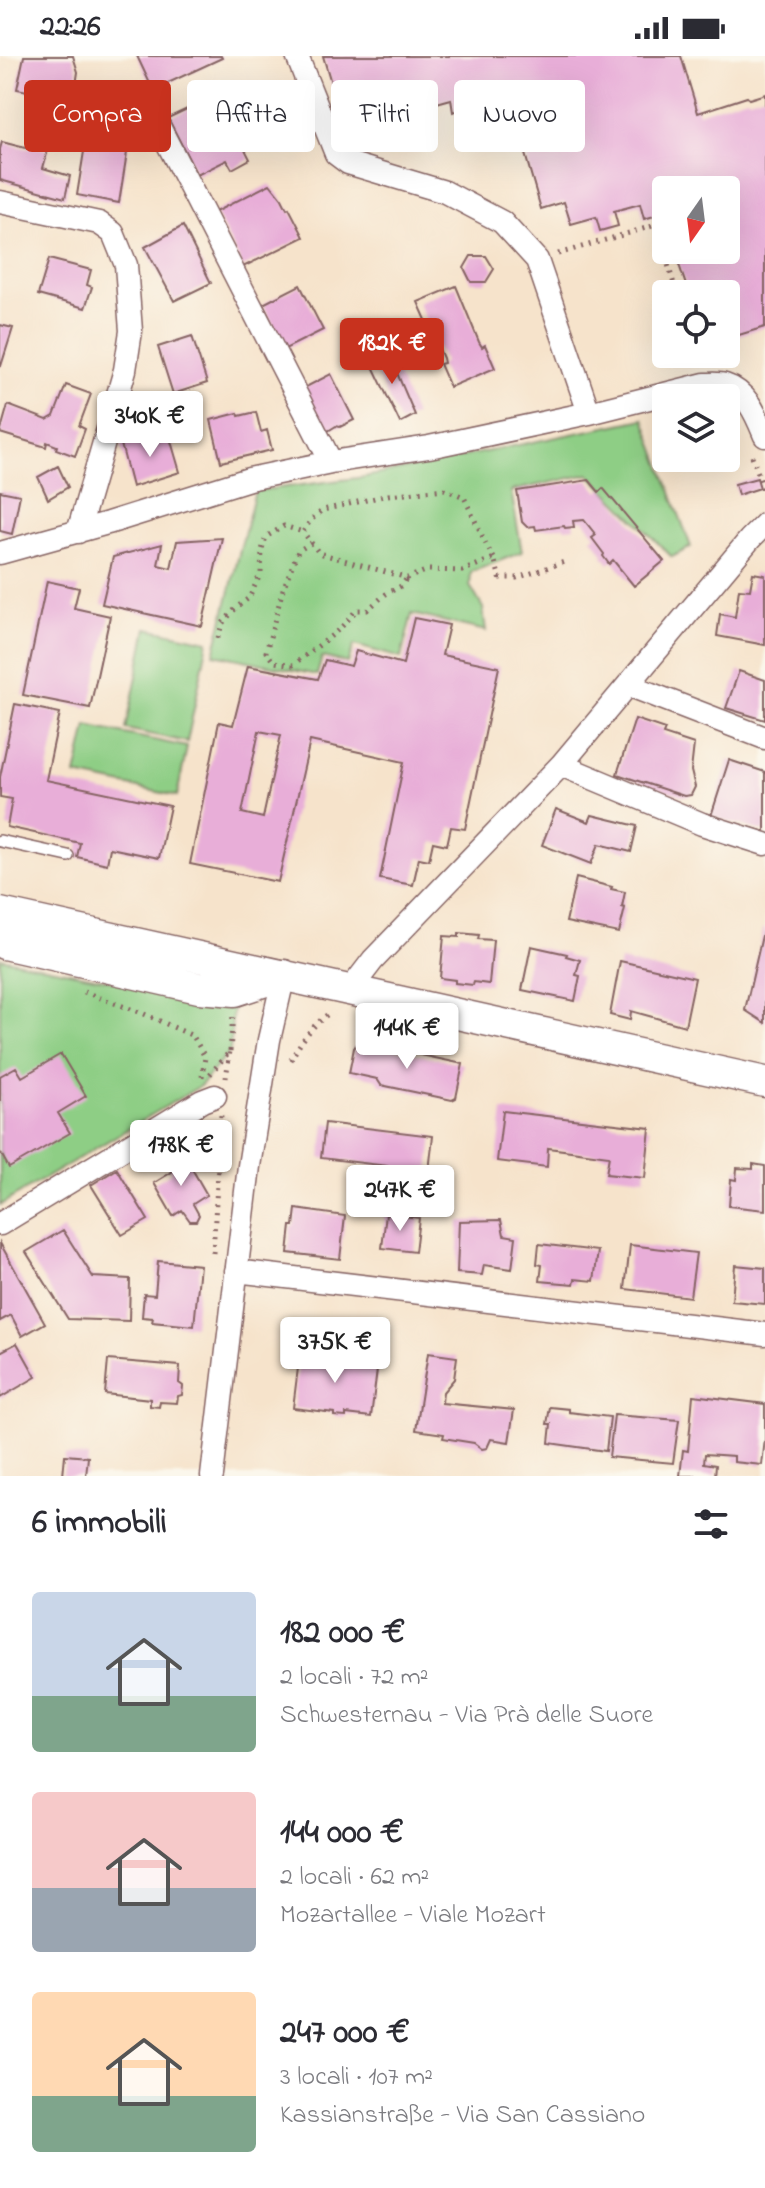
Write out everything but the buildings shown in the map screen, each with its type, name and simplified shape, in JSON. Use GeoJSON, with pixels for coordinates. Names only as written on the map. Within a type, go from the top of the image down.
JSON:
{"type":"FeatureCollection","features":[{"type":"Feature","properties":{"kind":"street"},"geometry":{"type":"LineString","coordinates":[[297,56],[336,154],[348,163],[445,192],[502,222],[537,260],[589,413]]}},
{"type":"Feature","properties":{"kind":"street"},"geometry":{"type":"LineString","coordinates":[[171,150],[331,462]]}},
{"type":"Feature","properties":{"kind":"street"},"geometry":{"type":"LineString","coordinates":[[0,202],[99,223],[113,233],[126,265],[131,331],[125,370],[78,532]]}},
{"type":"Feature","properties":{"kind":"street"},"geometry":{"type":"LineString","coordinates":[[0,553],[249,479],[429,447],[589,413],[705,384],[724,385],[739,393],[753,407],[765,436]]}},
{"type":"Feature","properties":{"kind":"street"},"geometry":{"type":"LineString","coordinates":[[350,990],[373,960],[561,765],[765,524]]}},
{"type":"Feature","properties":{"kind":"street"},"geometry":{"type":"LineString","coordinates":[[628,685],[765,738]]}},
{"type":"Feature","properties":{"kind":"street"},"geometry":{"type":"LineString","coordinates":[[561,765],[702,824],[765,844]]}},
{"type":"Feature","properties":{"kind":"street"},"geometry":{"type":"LineString","coordinates":[[0,913],[765,1082]]}},
{"type":"Feature","properties":{"kind":"street"},"geometry":{"type":"LineString","coordinates":[[0,941],[199,988],[235,991],[284,975]]}},
{"type":"Feature","properties":{"kind":"street"},"geometry":{"type":"LineString","coordinates":[[212,1476],[249,1166],[266,1055],[284,975]]}},
{"type":"Feature","properties":{"kind":"street"},"geometry":{"type":"LineString","coordinates":[[0,1224],[202,1101],[220,1098]]}},
{"type":"Feature","properties":{"kind":"street"},"geometry":{"type":"LineString","coordinates":[[236,1271],[765,1334]]}},
{"type":"Feature","properties":{"kind":"lane"},"geometry":{"type":"LineString","coordinates":[[0,841],[68,856]]}},
{"type":"Feature","properties":{"kind":"path"},"geometry":{"type":"LineString","coordinates":[[537,260],[656,225],[673,280]]}},
{"type":"Feature","properties":{"kind":"path"},"geometry":{"type":"LineString","coordinates":[[303,532],[323,510],[388,495],[444,489],[464,497],[494,558],[500,578],[517,578],[564,562]]}},
{"type":"Feature","properties":{"kind":"path"},"geometry":{"type":"LineString","coordinates":[[218,638],[222,624],[249,598],[255,586],[261,573],[266,537],[284,526],[303,532],[319,553],[407,578]]}},
{"type":"Feature","properties":{"kind":"path"},"geometry":{"type":"LineString","coordinates":[[311,543],[298,551],[283,589],[266,652],[274,662],[293,665],[325,642],[356,610],[367,610],[401,586],[407,578],[428,570],[462,571],[494,558]]}},
{"type":"Feature","properties":{"kind":"path"},"geometry":{"type":"LineString","coordinates":[[78,990],[142,1013],[193,1036],[205,1057],[200,1086],[230,1051],[220,1098],[212,1264]]}},
{"type":"Feature","properties":{"kind":"green space"},"geometry":{"type":"Polygon","coordinates":[[[644,419],[652,441],[652,472],[663,472],[691,547],[672,557],[589,474],[511,491],[522,552],[471,572],[470,586],[483,608],[486,631],[412,614],[401,658],[354,645],[348,663],[322,657],[317,675],[214,654],[255,491],[365,477],[644,419]]]}},
{"type":"Feature","properties":{"kind":"green space"},"geometry":{"type":"Polygon","coordinates":[[[147,628],[208,641],[187,742],[126,729],[147,628]]]}},
{"type":"Feature","properties":{"kind":"green space"},"geometry":{"type":"Polygon","coordinates":[[[87,726],[187,747],[177,796],[76,775],[87,726]]]}},
{"type":"Feature","properties":{"kind":"green space"},"geometry":{"type":"Polygon","coordinates":[[[0,958],[233,1005],[230,1051],[200,1086],[0,1205],[0,958]]]}}]}
